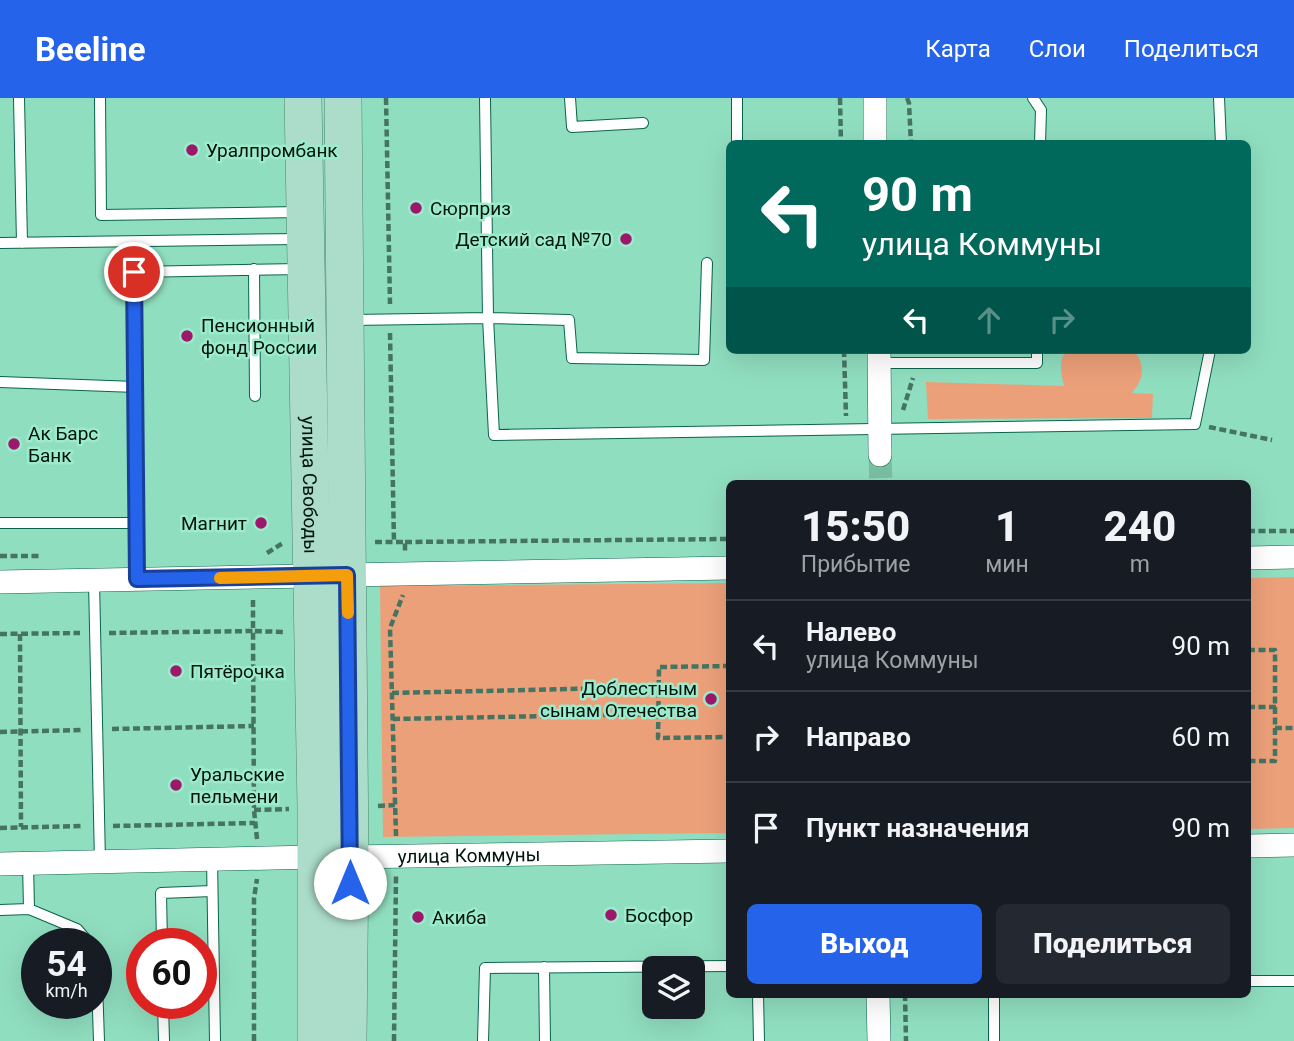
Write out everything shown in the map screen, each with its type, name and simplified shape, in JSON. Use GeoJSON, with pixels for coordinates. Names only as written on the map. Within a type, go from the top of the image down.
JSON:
{"type":"FeatureCollection","features":[{"type":"Feature","properties":{"kind":"main road","name":"улица Свободы"},"geometry":{"type":"LineString","coordinates":[[303,98],[306,240],[330,576],[333,857],[348,1041]]}},
{"type":"Feature","properties":{"kind":"main road","name":"улица Свободы"},"geometry":{"type":"LineString","coordinates":[[330,576],[344,320],[343,98]]}},
{"type":"Feature","properties":{"kind":"main road","name":"улица Свободы"},"geometry":{"type":"LineString","coordinates":[[316,1041],[333,857]]}},
{"type":"Feature","properties":{"kind":"street"},"geometry":{"type":"LineString","coordinates":[[874,98],[875,140]]}},
{"type":"Feature","properties":{"kind":"street"},"geometry":{"type":"LineString","coordinates":[[879,356],[888,428],[880,455]]}},
{"type":"Feature","properties":{"kind":"street"},"geometry":{"type":"LineString","coordinates":[[1251,558],[1294,557]]}},
{"type":"Feature","properties":{"kind":"street"},"geometry":{"type":"LineString","coordinates":[[0,582],[726,568]]}},
{"type":"Feature","properties":{"kind":"street"},"geometry":{"type":"LineString","coordinates":[[1251,846],[1294,845]]}},
{"type":"Feature","properties":{"kind":"street","name":"улица Коммуны"},"geometry":{"type":"LineString","coordinates":[[0,864],[726,851]]}},
{"type":"Feature","properties":{"kind":"street"},"geometry":{"type":"LineString","coordinates":[[878,998],[879,1041]]}},
{"type":"Feature","properties":{"kind":"lane"},"geometry":{"type":"LineString","coordinates":[[19,98],[22,243]]}},
{"type":"Feature","properties":{"kind":"lane"},"geometry":{"type":"LineString","coordinates":[[100,98],[101,215],[306,240]]}},
{"type":"Feature","properties":{"kind":"lane"},"geometry":{"type":"LineString","coordinates":[[485,98],[488,318],[494,435],[1195,424],[1209,354]]}},
{"type":"Feature","properties":{"kind":"lane"},"geometry":{"type":"LineString","coordinates":[[570,98],[572,127],[643,122]]}},
{"type":"Feature","properties":{"kind":"lane"},"geometry":{"type":"LineString","coordinates":[[737,98],[737,140]]}},
{"type":"Feature","properties":{"kind":"lane"},"geometry":{"type":"LineString","coordinates":[[1033,98],[1041,110],[1040,140]]}},
{"type":"Feature","properties":{"kind":"lane"},"geometry":{"type":"LineString","coordinates":[[1219,98],[1221,140]]}},
{"type":"Feature","properties":{"kind":"lane"},"geometry":{"type":"LineString","coordinates":[[0,243],[306,240]]}},
{"type":"Feature","properties":{"kind":"lane"},"geometry":{"type":"LineString","coordinates":[[137,579],[134,272],[254,270],[306,240]]}},
{"type":"Feature","properties":{"kind":"lane"},"geometry":{"type":"LineString","coordinates":[[344,320],[569,320],[572,358],[704,360],[707,263]]}},
{"type":"Feature","properties":{"kind":"lane"},"geometry":{"type":"LineString","coordinates":[[254,270],[255,396]]}},
{"type":"Feature","properties":{"kind":"lane"},"geometry":{"type":"LineString","coordinates":[[879,356],[919,363],[1037,363],[1037,354]]}},
{"type":"Feature","properties":{"kind":"lane"},"geometry":{"type":"LineString","coordinates":[[0,382],[136,387]]}},
{"type":"Feature","properties":{"kind":"lane"},"geometry":{"type":"LineString","coordinates":[[0,523],[137,523]]}},
{"type":"Feature","properties":{"kind":"lane"},"geometry":{"type":"LineString","coordinates":[[94,581],[100,862]]}},
{"type":"Feature","properties":{"kind":"lane"},"geometry":{"type":"LineString","coordinates":[[212,859],[215,1041]]}},
{"type":"Feature","properties":{"kind":"lane"},"geometry":{"type":"LineString","coordinates":[[28,863],[29,909]]}},
{"type":"Feature","properties":{"kind":"lane"},"geometry":{"type":"LineString","coordinates":[[162,928],[161,892],[212,891]]}},
{"type":"Feature","properties":{"kind":"lane"},"geometry":{"type":"LineString","coordinates":[[0,910],[29,909],[76,928]]}},
{"type":"Feature","properties":{"kind":"lane"},"geometry":{"type":"LineString","coordinates":[[483,1041],[485,968],[726,966]]}},
{"type":"Feature","properties":{"kind":"lane"},"geometry":{"type":"LineString","coordinates":[[544,967],[545,1041]]}},
{"type":"Feature","properties":{"kind":"lane"},"geometry":{"type":"LineString","coordinates":[[1251,981],[1294,981]]}},
{"type":"Feature","properties":{"kind":"lane"},"geometry":{"type":"LineString","coordinates":[[758,998],[759,1041]]}},
{"type":"Feature","properties":{"kind":"lane"},"geometry":{"type":"LineString","coordinates":[[994,998],[994,1041]]}},
{"type":"Feature","properties":{"kind":"lane"},"geometry":{"type":"LineString","coordinates":[[98,1019],[99,1041]]}},
{"type":"Feature","properties":{"kind":"lane"},"geometry":{"type":"LineString","coordinates":[[163,1019],[164,1041]]}},
{"type":"Feature","properties":{"kind":"path"},"geometry":{"type":"LineString","coordinates":[[840,98],[841,140]]}},
{"type":"Feature","properties":{"kind":"path"},"geometry":{"type":"LineString","coordinates":[[907,98],[911,140]]}},
{"type":"Feature","properties":{"kind":"path"},"geometry":{"type":"LineString","coordinates":[[845,354],[846,429]]}},
{"type":"Feature","properties":{"kind":"path"},"geometry":{"type":"LineString","coordinates":[[888,428],[919,363]]}},
{"type":"Feature","properties":{"kind":"path"},"geometry":{"type":"LineString","coordinates":[[1195,424],[1272,440]]}},
{"type":"Feature","properties":{"kind":"path"},"geometry":{"type":"LineString","coordinates":[[1251,531],[1294,531]]}},
{"type":"Feature","properties":{"kind":"path"},"geometry":{"type":"LineString","coordinates":[[405,542],[726,539]]}},
{"type":"Feature","properties":{"kind":"path"},"geometry":{"type":"LineString","coordinates":[[254,1041],[254,898],[258,858],[255,823],[253,631],[390,628]]}},
{"type":"Feature","properties":{"kind":"path"},"geometry":{"type":"LineString","coordinates":[[20,634],[21,827]]}},
{"type":"Feature","properties":{"kind":"path"},"geometry":{"type":"LineString","coordinates":[[1251,650],[1275,650],[1276,706],[1275,761],[1251,761]]}},
{"type":"Feature","properties":{"kind":"path"},"geometry":{"type":"LineString","coordinates":[[726,666],[659,667],[658,738],[726,737]]}},
{"type":"Feature","properties":{"kind":"path"},"geometry":{"type":"LineString","coordinates":[[392,693],[659,687]]}},
{"type":"Feature","properties":{"kind":"path"},"geometry":{"type":"LineString","coordinates":[[1251,707],[1276,706]]}},
{"type":"Feature","properties":{"kind":"path"},"geometry":{"type":"LineString","coordinates":[[393,719],[658,714]]}},
{"type":"Feature","properties":{"kind":"path"},"geometry":{"type":"LineString","coordinates":[[0,732],[254,726]]}},
{"type":"Feature","properties":{"kind":"path"},"geometry":{"type":"LineString","coordinates":[[1275,728],[1294,728]]}},
{"type":"Feature","properties":{"kind":"path"},"geometry":{"type":"LineString","coordinates":[[0,828],[255,823]]}},
{"type":"Feature","properties":{"kind":"path"},"geometry":{"type":"LineString","coordinates":[[394,1041],[396,855]]}},
{"type":"Feature","properties":{"kind":"path"},"geometry":{"type":"LineString","coordinates":[[905,998],[906,1041]]}},
{"type":"Feature","properties":{"kind":"shaded area"},"geometry":{"type":"Polygon","coordinates":[[[1136,354],[1142,372],[1132,393],[1153,394],[1152,418],[928,419],[926,382],[1064,386],[1061,372],[1063,355],[1136,354]]]}},
{"type":"Feature","properties":{"kind":"shaded area"},"geometry":{"type":"Polygon","coordinates":[[[1294,577],[1294,828],[1251,829],[1251,578],[1294,577]]]}},
{"type":"Feature","properties":{"kind":"shaded area"},"geometry":{"type":"Polygon","coordinates":[[[726,583],[726,833],[383,837],[380,586],[726,583]]]}},
{"type":"Feature","properties":{"kind":"tunnel"},"geometry":{"type":"LineString","coordinates":[[880,455],[881,480]]}},
{"type":"Feature","properties":{"kind":"slow traffic"},"geometry":{"type":"LineString","coordinates":[[220,578],[347,575],[348,613]]}},
{"type":"Feature","properties":{"kind":"place","name":"Уралпромбанк"},"geometry":{"type":"Point","coordinates":[192,150]}},
{"type":"Feature","properties":{"kind":"place","name":"Сюрприз"},"geometry":{"type":"Point","coordinates":[416,208]}},
{"type":"Feature","properties":{"kind":"place","name":"Детский сад №70"},"geometry":{"type":"Point","coordinates":[626,239]}},
{"type":"Feature","properties":{"kind":"place","name":"Пенсионный фонд России"},"geometry":{"type":"Point","coordinates":[187,336]}},
{"type":"Feature","properties":{"kind":"place","name":"Ак Барс Банк"},"geometry":{"type":"Point","coordinates":[14,444]}},
{"type":"Feature","properties":{"kind":"place","name":"Магнит"},"geometry":{"type":"Point","coordinates":[261,523]}},
{"type":"Feature","properties":{"kind":"place","name":"Пятёрочка"},"geometry":{"type":"Point","coordinates":[176,671]}},
{"type":"Feature","properties":{"kind":"place","name":"Доблестным сынам Отечества"},"geometry":{"type":"Point","coordinates":[711,699]}},
{"type":"Feature","properties":{"kind":"place","name":"Уральские пельмени"},"geometry":{"type":"Point","coordinates":[176,785]}},
{"type":"Feature","properties":{"kind":"place","name":"Босфор"},"geometry":{"type":"Point","coordinates":[611,915]}},
{"type":"Feature","properties":{"kind":"place","name":"Акиба"},"geometry":{"type":"Point","coordinates":[418,917]}},
{"type":"Feature","properties":{"kind":"route"},"geometry":{"type":"LineString","coordinates":[[134,272],[137,579],[347,575],[350,883]]}}]}
